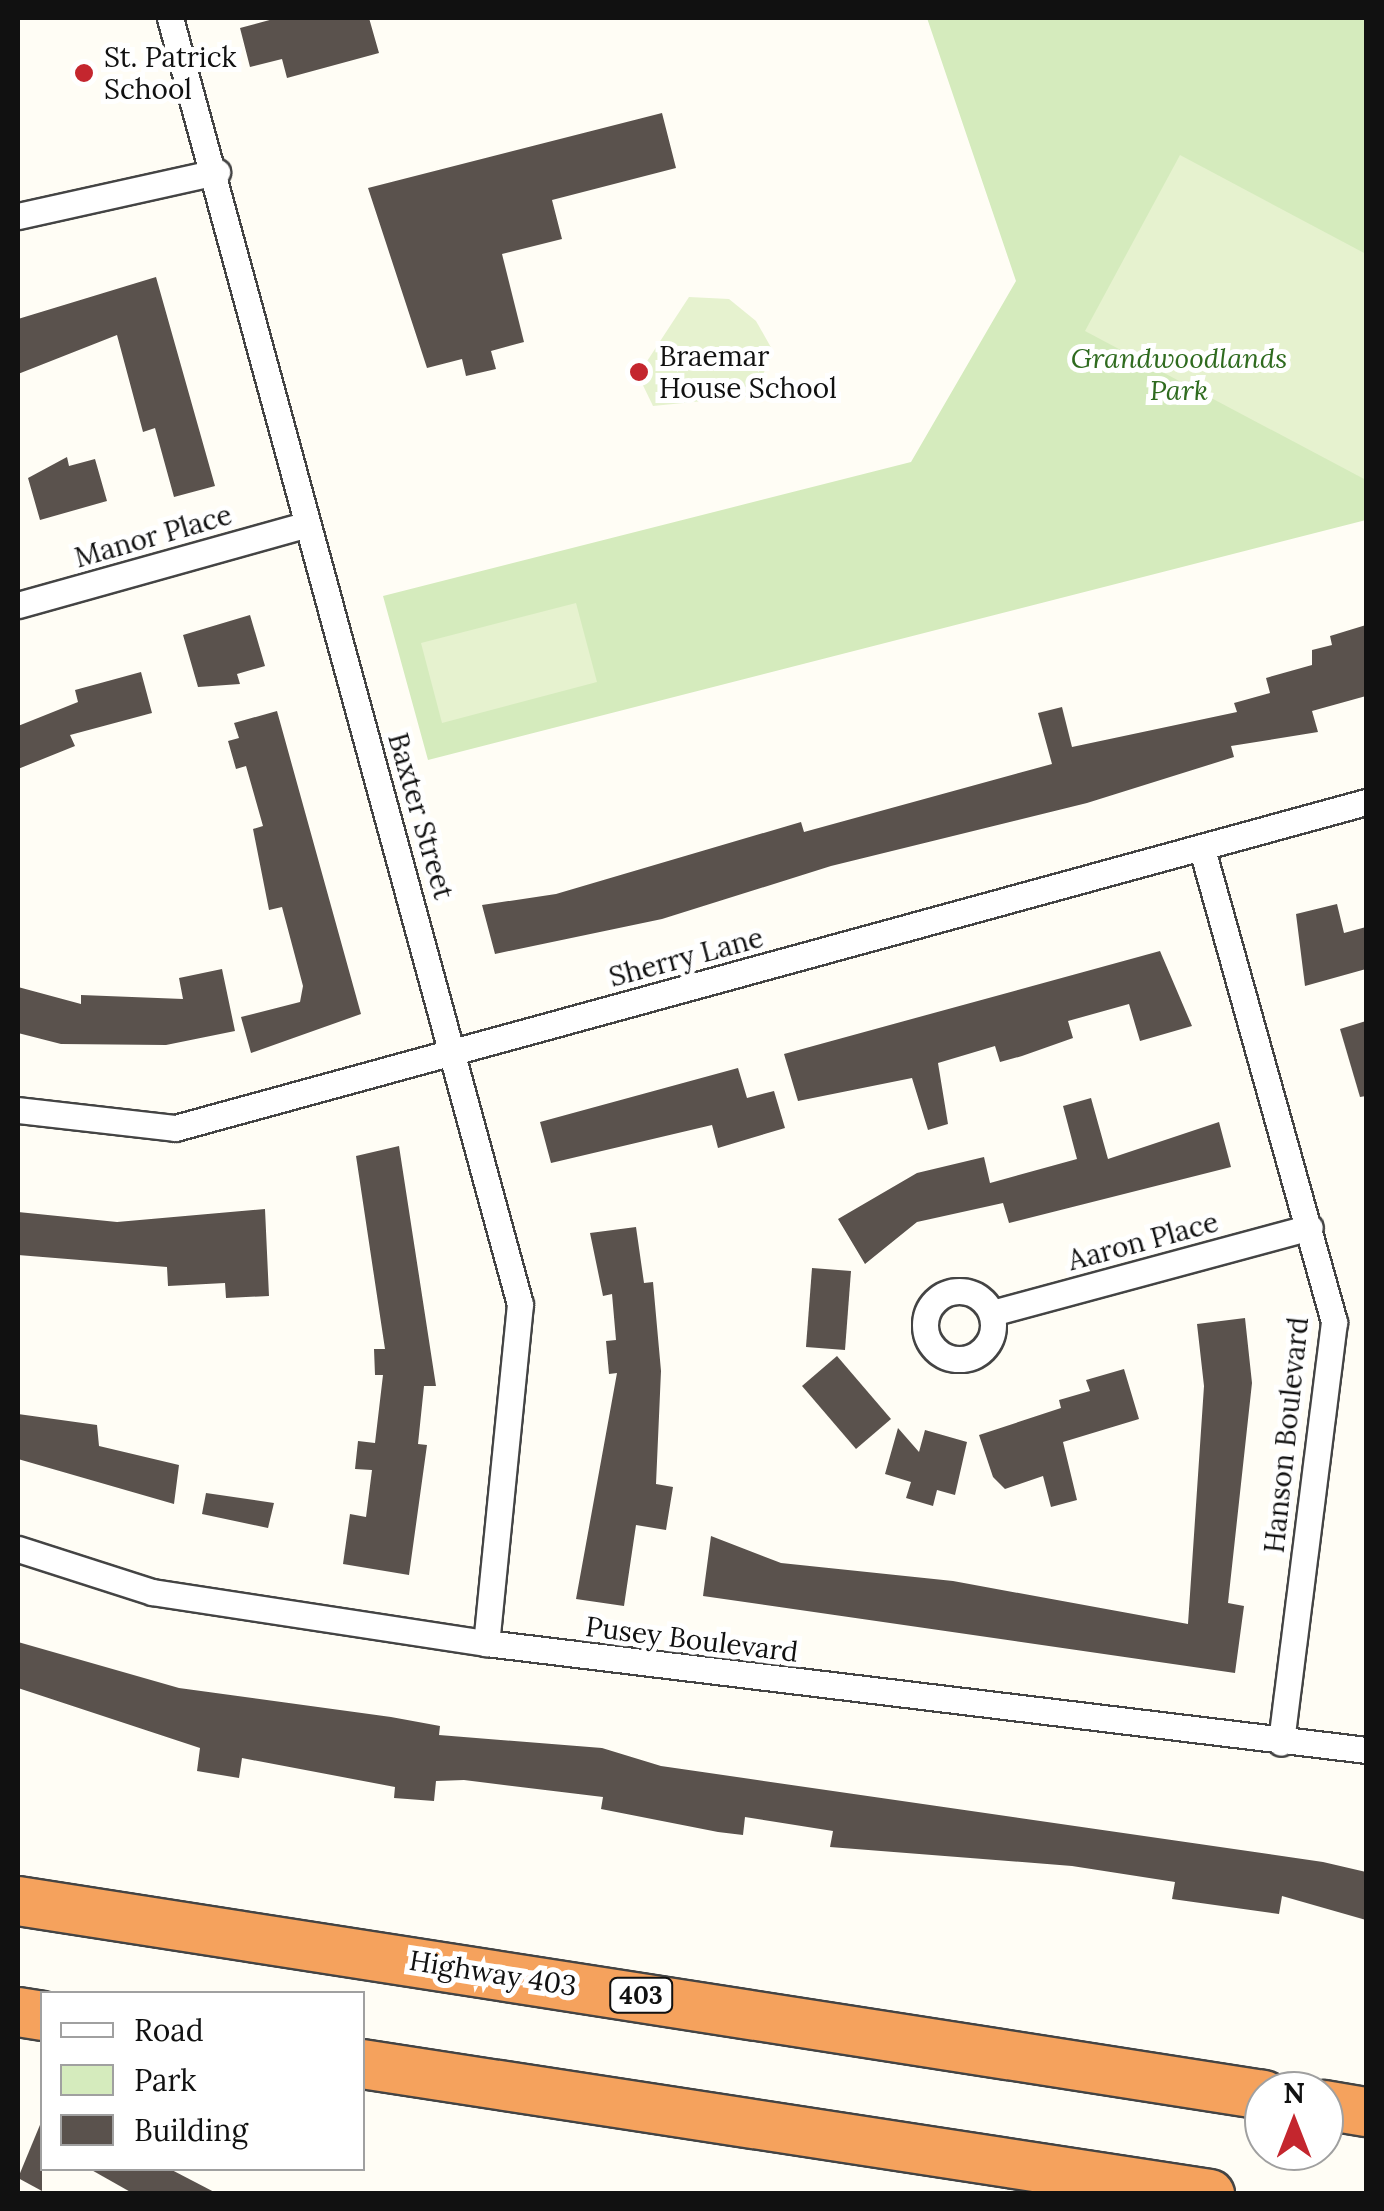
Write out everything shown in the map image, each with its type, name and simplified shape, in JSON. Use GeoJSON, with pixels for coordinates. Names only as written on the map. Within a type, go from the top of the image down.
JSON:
{"type":"FeatureCollection","features":[{"type":"Feature","properties":{"kind":"highway","name":"Highway 403"},"geometry":{"type":"LineString","coordinates":[[18,1901],[1244,2091]]}},
{"type":"Feature","properties":{"kind":"highway"},"geometry":{"type":"LineString","coordinates":[[365,2064],[1210,2194]]}},
{"type":"Feature","properties":{"kind":"street","name":"Baxter Street"},"geometry":{"type":"LineString","coordinates":[[170,18],[216,172],[306,525],[458,1050],[520,1304],[486,1644]]}},
{"type":"Feature","properties":{"kind":"street"},"geometry":{"type":"LineString","coordinates":[[18,216],[216,172]]}},
{"type":"Feature","properties":{"kind":"street","name":"Manor Place"},"geometry":{"type":"LineString","coordinates":[[18,605],[306,525]]}},
{"type":"Feature","properties":{"kind":"street","name":"Sherry Lane"},"geometry":{"type":"LineString","coordinates":[[18,1110],[175,1128],[1366,802]]}},
{"type":"Feature","properties":{"kind":"street","name":"Hanson Boulevard"},"geometry":{"type":"LineString","coordinates":[[1202,849],[1334,1322],[1280,1743]]}},
{"type":"Feature","properties":{"kind":"street","name":"Aaron Place"},"geometry":{"type":"LineString","coordinates":[[992,1314],[1310,1227]]}},
{"type":"Feature","properties":{"kind":"street","name":"Pusey Boulevard"},"geometry":{"type":"LineString","coordinates":[[18,1549],[152,1592],[486,1644],[1280,1743],[1366,1750]]}},
{"type":"Feature","properties":{"kind":"green space","name":"Grandwoodlands Park"},"geometry":{"type":"Polygon","coordinates":[[[927,18],[1366,18],[1366,520],[428,760],[383,596],[911,462],[1016,281],[927,18]]]}},
{"type":"Feature","properties":{"kind":"green space"},"geometry":{"type":"Polygon","coordinates":[[[1180,155],[1366,254],[1366,480],[1085,331],[1180,155]]]}},
{"type":"Feature","properties":{"kind":"green space"},"geometry":{"type":"Polygon","coordinates":[[[689,297],[729,299],[756,321],[773,351],[754,396],[653,406],[638,375],[689,297]]]}},
{"type":"Feature","properties":{"kind":"green space"},"geometry":{"type":"Polygon","coordinates":[[[576,603],[597,682],[442,723],[421,643],[576,603]]]}},
{"type":"Feature","properties":{"kind":"building"},"geometry":{"type":"Polygon","coordinates":[[[277,18],[369,18],[379,53],[287,78],[282,59],[250,67],[240,28],[277,18]]]}},
{"type":"Feature","properties":{"kind":"building"},"geometry":{"type":"Polygon","coordinates":[[[662,113],[676,168],[552,200],[562,239],[502,254],[524,342],[491,351],[496,369],[466,376],[462,359],[427,368],[368,188],[662,113]]]}},
{"type":"Feature","properties":{"kind":"building"},"geometry":{"type":"Polygon","coordinates":[[[156,277],[215,486],[174,497],[155,428],[143,432],[117,335],[18,374],[18,319],[156,277]]]}},
{"type":"Feature","properties":{"kind":"building"},"geometry":{"type":"Polygon","coordinates":[[[67,457],[69,466],[95,459],[107,501],[40,520],[28,478],[67,457]]]}},
{"type":"Feature","properties":{"kind":"building"},"geometry":{"type":"Polygon","coordinates":[[[250,615],[265,666],[237,674],[240,684],[198,687],[183,635],[250,615]]]}},
{"type":"Feature","properties":{"kind":"building"},"geometry":{"type":"Polygon","coordinates":[[[1366,625],[1366,696],[1312,711],[1318,732],[1231,746],[1234,757],[1087,803],[831,866],[662,919],[495,954],[482,905],[556,894],[801,822],[804,832],[1052,764],[1038,713],[1062,707],[1072,747],[1237,712],[1234,703],[1270,693],[1266,678],[1312,665],[1312,650],[1332,645],[1330,636],[1366,625]]]}},
{"type":"Feature","properties":{"kind":"building"},"geometry":{"type":"Polygon","coordinates":[[[141,672],[152,713],[70,735],[75,746],[18,769],[18,726],[78,702],[75,690],[141,672]]]}},
{"type":"Feature","properties":{"kind":"building"},"geometry":{"type":"Polygon","coordinates":[[[277,711],[361,1014],[251,1053],[241,1017],[300,1002],[303,986],[282,907],[269,910],[253,829],[263,826],[246,766],[236,769],[228,741],[239,738],[234,723],[277,711]]]}},
{"type":"Feature","properties":{"kind":"building"},"geometry":{"type":"Polygon","coordinates":[[[1337,904],[1344,933],[1366,927],[1366,969],[1305,986],[1296,914],[1337,904]]]}},
{"type":"Feature","properties":{"kind":"building"},"geometry":{"type":"Polygon","coordinates":[[[1160,951],[1192,1026],[1140,1041],[1129,1004],[1068,1021],[1073,1038],[1022,1056],[1000,1062],[995,1046],[938,1063],[948,1124],[928,1130],[912,1078],[798,1101],[784,1054],[1160,951]]]}},
{"type":"Feature","properties":{"kind":"building"},"geometry":{"type":"Polygon","coordinates":[[[222,969],[235,1031],[166,1045],[61,1044],[18,1033],[18,987],[81,1004],[81,995],[183,999],[179,978],[222,969]]]}},
{"type":"Feature","properties":{"kind":"building"},"geometry":{"type":"Polygon","coordinates":[[[1366,1021],[1366,1096],[1360,1097],[1340,1029],[1366,1021]]]}},
{"type":"Feature","properties":{"kind":"building"},"geometry":{"type":"Polygon","coordinates":[[[738,1068],[747,1098],[774,1091],[785,1128],[718,1148],[712,1125],[551,1163],[540,1122],[738,1068]]]}},
{"type":"Feature","properties":{"kind":"building"},"geometry":{"type":"Polygon","coordinates":[[[1091,1098],[1108,1159],[1219,1122],[1231,1167],[1009,1223],[1003,1203],[917,1222],[865,1264],[838,1219],[917,1173],[984,1157],[990,1183],[1077,1159],[1063,1106],[1091,1098]]]}},
{"type":"Feature","properties":{"kind":"building"},"geometry":{"type":"Polygon","coordinates":[[[399,1146],[436,1386],[424,1386],[418,1444],[427,1445],[409,1575],[343,1564],[350,1514],[366,1517],[372,1470],[355,1469],[358,1441],[375,1443],[383,1375],[375,1375],[374,1349],[385,1349],[356,1156],[399,1146]]]}},
{"type":"Feature","properties":{"kind":"building"},"geometry":{"type":"Polygon","coordinates":[[[265,1209],[269,1296],[226,1298],[225,1283],[168,1286],[167,1267],[18,1255],[18,1212],[117,1222],[265,1209]]]}},
{"type":"Feature","properties":{"kind":"building"},"geometry":{"type":"Polygon","coordinates":[[[636,1227],[644,1283],[653,1282],[661,1371],[656,1484],[673,1487],[666,1530],[636,1525],[624,1606],[576,1599],[617,1373],[609,1374],[606,1341],[616,1340],[612,1294],[603,1296],[590,1233],[636,1227]]]}},
{"type":"Feature","properties":{"kind":"building"},"geometry":{"type":"Polygon","coordinates":[[[812,1268],[851,1271],[845,1350],[806,1347],[812,1268]]]}},
{"type":"Feature","properties":{"kind":"building"},"geometry":{"type":"Polygon","coordinates":[[[1245,1318],[1252,1383],[1228,1603],[1244,1606],[1235,1673],[703,1596],[711,1536],[781,1563],[953,1581],[1188,1624],[1204,1386],[1197,1324],[1245,1318]]]}},
{"type":"Feature","properties":{"kind":"building"},"geometry":{"type":"Polygon","coordinates":[[[837,1356],[891,1419],[856,1449],[802,1386],[837,1356]]]}},
{"type":"Feature","properties":{"kind":"building"},"geometry":{"type":"Polygon","coordinates":[[[1124,1369],[1139,1419],[1063,1442],[1077,1500],[1051,1507],[1043,1476],[1005,1489],[993,1477],[979,1435],[1061,1408],[1059,1400],[1090,1391],[1086,1380],[1124,1369]]]}},
{"type":"Feature","properties":{"kind":"building"},"geometry":{"type":"Polygon","coordinates":[[[18,1414],[97,1425],[99,1446],[179,1465],[174,1504],[18,1459],[18,1414]]]}},
{"type":"Feature","properties":{"kind":"building"},"geometry":{"type":"Polygon","coordinates":[[[898,1428],[919,1452],[925,1430],[967,1442],[955,1495],[937,1490],[933,1506],[906,1498],[911,1482],[885,1474],[898,1428]]]}},
{"type":"Feature","properties":{"kind":"building"},"geometry":{"type":"Polygon","coordinates":[[[206,1493],[274,1503],[268,1528],[202,1514],[206,1493]]]}},
{"type":"Feature","properties":{"kind":"building"},"geometry":{"type":"Polygon","coordinates":[[[18,1642],[179,1688],[391,1717],[440,1726],[439,1735],[602,1748],[661,1766],[1323,1862],[1366,1872],[1366,1920],[1282,1896],[1279,1914],[1172,1899],[1175,1882],[1072,1866],[830,1847],[833,1831],[745,1817],[743,1835],[718,1832],[601,1809],[603,1797],[464,1780],[436,1781],[434,1801],[394,1798],[395,1787],[242,1758],[239,1778],[197,1771],[200,1748],[18,1688],[18,1642]]]}},
{"type":"Feature","properties":{"kind":"building"},"geometry":{"type":"Polygon","coordinates":[[[40,2125],[42,2191],[18,2178],[40,2125]]]}},
{"type":"Feature","properties":{"kind":"building"},"geometry":{"type":"Polygon","coordinates":[[[93,2171],[174,2171],[218,2194],[134,2194],[93,2171]]]}},
{"type":"Feature","properties":{"kind":"place","name":"St. Patrick School"},"geometry":{"type":"Point","coordinates":[84,73]}},
{"type":"Feature","properties":{"kind":"place","name":"Braemar House School"},"geometry":{"type":"Point","coordinates":[639,372]}}]}
